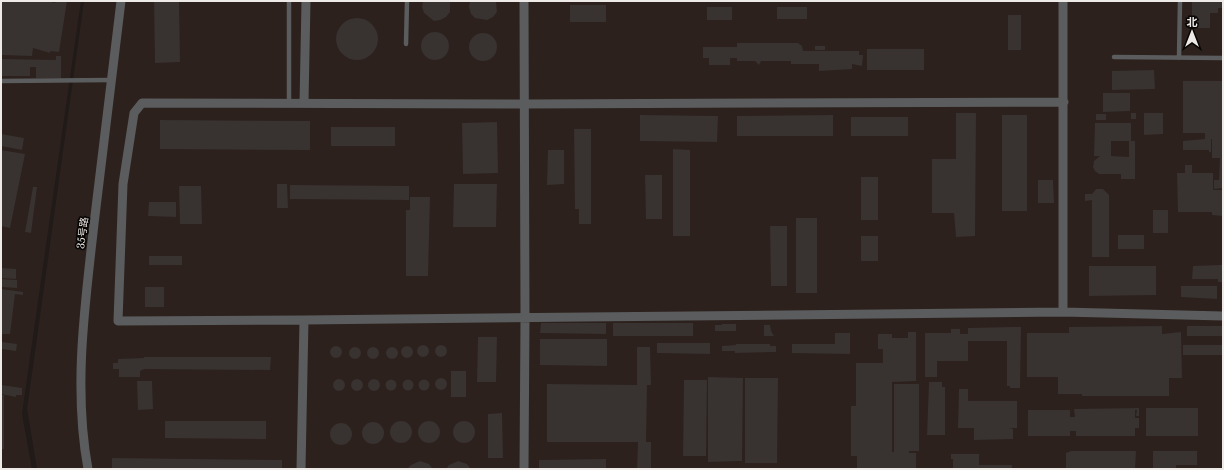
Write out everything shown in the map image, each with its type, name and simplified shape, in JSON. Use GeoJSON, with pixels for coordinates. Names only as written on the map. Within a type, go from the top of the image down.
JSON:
{"type":"FeatureCollection","features":[{"type":"Feature","properties":{"kind":"street","name":"35号路"},"geometry":{"type":"LineString","coordinates":[[88,469],[84,448],[80,385],[82,324],[121,1]]}},
{"type":"Feature","properties":{"kind":"street"},"geometry":{"type":"LineString","coordinates":[[304,104],[306,1]]}},
{"type":"Feature","properties":{"kind":"street"},"geometry":{"type":"LineString","coordinates":[[524,1],[524,469]]}},
{"type":"Feature","properties":{"kind":"street"},"geometry":{"type":"LineString","coordinates":[[1063,1],[1063,312]]}},
{"type":"Feature","properties":{"kind":"street"},"geometry":{"type":"LineString","coordinates":[[1064,102],[524,104],[142,103],[134,113],[121,207],[118,321],[1063,312],[1223,316]]}},
{"type":"Feature","properties":{"kind":"street"},"geometry":{"type":"LineString","coordinates":[[301,469],[304,320]]}},
{"type":"Feature","properties":{"kind":"lane"},"geometry":{"type":"LineString","coordinates":[[289,1],[289,103]]}},
{"type":"Feature","properties":{"kind":"lane"},"geometry":{"type":"LineString","coordinates":[[406,1],[406,44]]}},
{"type":"Feature","properties":{"kind":"lane"},"geometry":{"type":"LineString","coordinates":[[1179,58],[1180,1]]}},
{"type":"Feature","properties":{"kind":"lane"},"geometry":{"type":"LineString","coordinates":[[1114,57],[1223,58]]}},
{"type":"Feature","properties":{"kind":"lane"},"geometry":{"type":"LineString","coordinates":[[1,81],[111,80]]}},
{"type":"Feature","properties":{"kind":"shaded area"},"geometry":{"type":"Polygon","coordinates":[[[1,1],[81,1],[22,414],[32,469],[1,469],[1,1]]]}},
{"type":"Feature","properties":{"kind":"shaded area"},"geometry":{"type":"Polygon","coordinates":[[[84,1],[1223,1],[1223,469],[37,469],[27,409],[84,1]]]}},
{"type":"Feature","properties":{"kind":"building"},"geometry":{"type":"Polygon","coordinates":[[[1,1],[47,1],[55,3],[56,1],[67,1],[59,52],[50,51],[50,53],[33,48],[32,56],[1,55],[1,1]]]}},
{"type":"Feature","properties":{"kind":"building"},"geometry":{"type":"Polygon","coordinates":[[[154,1],[179,1],[180,62],[155,63],[154,1]]]}},
{"type":"Feature","properties":{"kind":"building"},"geometry":{"type":"Polygon","coordinates":[[[423,1],[450,1],[450,12],[446,17],[434,21],[424,13],[422,7],[423,1]]]}},
{"type":"Feature","properties":{"kind":"building"},"geometry":{"type":"Polygon","coordinates":[[[470,1],[496,1],[497,12],[493,17],[487,20],[475,18],[471,14],[469,7],[470,1]]]}},
{"type":"Feature","properties":{"kind":"building"},"geometry":{"type":"Polygon","coordinates":[[[1192,1],[1223,1],[1223,8],[1218,8],[1218,13],[1210,13],[1210,28],[1192,28],[1192,1]]]}},
{"type":"Feature","properties":{"kind":"building"},"geometry":{"type":"Polygon","coordinates":[[[570,5],[606,5],[606,22],[570,22],[570,5]]]}},
{"type":"Feature","properties":{"kind":"building"},"geometry":{"type":"Polygon","coordinates":[[[707,7],[732,7],[732,20],[707,20],[707,7]]]}},
{"type":"Feature","properties":{"kind":"building"},"geometry":{"type":"Polygon","coordinates":[[[777,7],[807,7],[807,19],[777,19],[777,7]]]}},
{"type":"Feature","properties":{"kind":"building"},"geometry":{"type":"Polygon","coordinates":[[[1008,15],[1021,15],[1021,50],[1008,50],[1008,15]]]}},
{"type":"Feature","properties":{"kind":"building"},"geometry":{"type":"Polygon","coordinates":[[[357,18],[372,24],[378,39],[372,54],[357,60],[342,54],[336,39],[342,24],[357,18]]]}},
{"type":"Feature","properties":{"kind":"building"},"geometry":{"type":"Polygon","coordinates":[[[435,32],[445,36],[449,46],[445,56],[435,60],[425,56],[421,46],[425,36],[435,32]]]}},
{"type":"Feature","properties":{"kind":"building"},"geometry":{"type":"Polygon","coordinates":[[[483,33],[493,37],[497,47],[493,57],[483,61],[473,57],[469,47],[473,37],[483,33]]]}},
{"type":"Feature","properties":{"kind":"building"},"geometry":{"type":"Polygon","coordinates":[[[737,43],[798,43],[802,46],[803,51],[859,51],[859,55],[863,55],[862,66],[852,64],[852,69],[819,71],[819,64],[791,64],[791,61],[761,61],[759,65],[755,61],[737,61],[737,58],[730,58],[730,65],[709,65],[709,58],[703,58],[703,47],[737,47],[737,43]]]}},
{"type":"Feature","properties":{"kind":"building"},"geometry":{"type":"Polygon","coordinates":[[[815,46],[825,46],[825,50],[815,50],[815,46]]]}},
{"type":"Feature","properties":{"kind":"building"},"geometry":{"type":"Polygon","coordinates":[[[867,49],[924,49],[924,70],[867,70],[867,49]]]}},
{"type":"Feature","properties":{"kind":"building"},"geometry":{"type":"Polygon","coordinates":[[[56,56],[61,56],[61,78],[36,78],[36,67],[30,67],[30,76],[1,76],[1,59],[56,60],[56,56]]]}},
{"type":"Feature","properties":{"kind":"building"},"geometry":{"type":"Polygon","coordinates":[[[1154,70],[1155,89],[1112,90],[1112,71],[1154,70]]]}},
{"type":"Feature","properties":{"kind":"building"},"geometry":{"type":"Polygon","coordinates":[[[1183,81],[1223,81],[1223,188],[1214,189],[1214,180],[1219,180],[1220,158],[1212,158],[1212,139],[1211,152],[1209,152],[1209,150],[1183,150],[1183,141],[1205,139],[1205,133],[1183,133],[1183,81]]]}},
{"type":"Feature","properties":{"kind":"building"},"geometry":{"type":"Polygon","coordinates":[[[1103,93],[1130,93],[1130,111],[1103,112],[1103,93]]]}},
{"type":"Feature","properties":{"kind":"building"},"geometry":{"type":"Polygon","coordinates":[[[956,113],[976,113],[975,236],[956,237],[954,213],[932,213],[932,159],[956,159],[956,113]]]}},
{"type":"Feature","properties":{"kind":"building"},"geometry":{"type":"Polygon","coordinates":[[[1131,113],[1136,113],[1136,119],[1131,119],[1131,113]]]}},
{"type":"Feature","properties":{"kind":"building"},"geometry":{"type":"Polygon","coordinates":[[[1144,113],[1163,113],[1163,134],[1144,135],[1144,113]]]}},
{"type":"Feature","properties":{"kind":"building"},"geometry":{"type":"Polygon","coordinates":[[[1096,114],[1106,114],[1106,120],[1096,120],[1096,114]]]}},
{"type":"Feature","properties":{"kind":"building"},"geometry":{"type":"Polygon","coordinates":[[[640,115],[718,116],[717,142],[640,141],[640,115]]]}},
{"type":"Feature","properties":{"kind":"building"},"geometry":{"type":"Polygon","coordinates":[[[833,115],[833,136],[737,136],[737,116],[833,115]]]}},
{"type":"Feature","properties":{"kind":"building"},"geometry":{"type":"Polygon","coordinates":[[[1002,115],[1027,115],[1027,211],[1002,211],[1002,115]]]}},
{"type":"Feature","properties":{"kind":"building"},"geometry":{"type":"Polygon","coordinates":[[[851,117],[908,117],[908,136],[851,136],[851,117]]]}},
{"type":"Feature","properties":{"kind":"building"},"geometry":{"type":"Polygon","coordinates":[[[160,120],[310,121],[310,150],[160,149],[160,120]]]}},
{"type":"Feature","properties":{"kind":"building"},"geometry":{"type":"Polygon","coordinates":[[[497,122],[498,173],[463,174],[462,123],[497,122]]]}},
{"type":"Feature","properties":{"kind":"building"},"geometry":{"type":"Polygon","coordinates":[[[1095,123],[1131,123],[1131,141],[1135,141],[1135,179],[1121,179],[1121,174],[1099,174],[1093,167],[1094,161],[1100,156],[1094,156],[1095,123]],[[1111,141],[1111,156],[1129,157],[1129,141],[1111,141]]]}},
{"type":"Feature","properties":{"kind":"building"},"geometry":{"type":"Polygon","coordinates":[[[331,127],[395,127],[395,146],[331,146],[331,127]]]}},
{"type":"Feature","properties":{"kind":"building"},"geometry":{"type":"Polygon","coordinates":[[[574,129],[591,129],[591,224],[579,224],[579,209],[575,209],[574,129]]]}},
{"type":"Feature","properties":{"kind":"building"},"geometry":{"type":"Polygon","coordinates":[[[1,134],[24,138],[22,150],[1,146],[1,134]]]}},
{"type":"Feature","properties":{"kind":"building"},"geometry":{"type":"Polygon","coordinates":[[[673,149],[690,150],[690,236],[673,236],[673,149]]]}},
{"type":"Feature","properties":{"kind":"building"},"geometry":{"type":"Polygon","coordinates":[[[1,150],[25,154],[10,228],[1,226],[1,150]]]}},
{"type":"Feature","properties":{"kind":"building"},"geometry":{"type":"Polygon","coordinates":[[[548,150],[564,150],[564,184],[547,185],[548,150]]]}},
{"type":"Feature","properties":{"kind":"building"},"geometry":{"type":"Polygon","coordinates":[[[1185,165],[1192,165],[1192,173],[1213,173],[1213,190],[1223,190],[1223,216],[1212,215],[1212,212],[1178,212],[1177,173],[1185,173],[1185,165]]]}},
{"type":"Feature","properties":{"kind":"building"},"geometry":{"type":"Polygon","coordinates":[[[645,175],[662,175],[662,219],[646,219],[645,175]]]}},
{"type":"Feature","properties":{"kind":"building"},"geometry":{"type":"Polygon","coordinates":[[[861,177],[878,177],[878,220],[861,220],[861,177]]]}},
{"type":"Feature","properties":{"kind":"building"},"geometry":{"type":"Polygon","coordinates":[[[1038,180],[1053,180],[1054,203],[1038,203],[1038,180]]]}},
{"type":"Feature","properties":{"kind":"building"},"geometry":{"type":"Polygon","coordinates":[[[277,184],[287,184],[288,208],[277,208],[277,184]]]}},
{"type":"Feature","properties":{"kind":"building"},"geometry":{"type":"Polygon","coordinates":[[[454,184],[497,184],[496,227],[453,227],[454,184]]]}},
{"type":"Feature","properties":{"kind":"building"},"geometry":{"type":"Polygon","coordinates":[[[290,185],[409,186],[409,200],[290,199],[290,185]]]}},
{"type":"Feature","properties":{"kind":"building"},"geometry":{"type":"Polygon","coordinates":[[[179,186],[201,186],[202,224],[180,224],[179,186]]]}},
{"type":"Feature","properties":{"kind":"building"},"geometry":{"type":"Polygon","coordinates":[[[33,187],[37,187],[31,233],[25,232],[33,187]]]}},
{"type":"Feature","properties":{"kind":"building"},"geometry":{"type":"Polygon","coordinates":[[[1096,189],[1103,189],[1109,195],[1109,257],[1092,257],[1092,200],[1085,201],[1085,194],[1092,194],[1096,189]]]}},
{"type":"Feature","properties":{"kind":"building"},"geometry":{"type":"Polygon","coordinates":[[[410,197],[430,197],[428,276],[406,276],[406,210],[410,210],[410,197]]]}},
{"type":"Feature","properties":{"kind":"building"},"geometry":{"type":"Polygon","coordinates":[[[149,202],[176,202],[176,217],[148,216],[149,202]]]}},
{"type":"Feature","properties":{"kind":"building"},"geometry":{"type":"Polygon","coordinates":[[[1153,210],[1168,210],[1168,233],[1153,233],[1153,210]]]}},
{"type":"Feature","properties":{"kind":"building"},"geometry":{"type":"Polygon","coordinates":[[[796,218],[817,218],[817,293],[796,293],[796,218]]]}},
{"type":"Feature","properties":{"kind":"building"},"geometry":{"type":"Polygon","coordinates":[[[770,226],[787,226],[787,286],[771,286],[770,226]]]}},
{"type":"Feature","properties":{"kind":"building"},"geometry":{"type":"Polygon","coordinates":[[[1118,235],[1144,235],[1144,249],[1118,249],[1118,235]]]}},
{"type":"Feature","properties":{"kind":"building"},"geometry":{"type":"Polygon","coordinates":[[[861,236],[878,236],[878,261],[861,261],[861,236]]]}},
{"type":"Feature","properties":{"kind":"building"},"geometry":{"type":"Polygon","coordinates":[[[149,256],[182,256],[182,265],[149,265],[149,256]]]}},
{"type":"Feature","properties":{"kind":"building"},"geometry":{"type":"Polygon","coordinates":[[[1223,265],[1223,282],[1218,282],[1218,279],[1192,279],[1193,266],[1223,265]]]}},
{"type":"Feature","properties":{"kind":"building"},"geometry":{"type":"Polygon","coordinates":[[[1089,266],[1156,266],[1156,295],[1089,296],[1089,266]]]}},
{"type":"Feature","properties":{"kind":"building"},"geometry":{"type":"Polygon","coordinates":[[[1,268],[16,269],[16,279],[1,278],[1,268]]]}},
{"type":"Feature","properties":{"kind":"building"},"geometry":{"type":"Polygon","coordinates":[[[1,279],[17,280],[17,288],[1,287],[1,279]]]}},
{"type":"Feature","properties":{"kind":"building"},"geometry":{"type":"Polygon","coordinates":[[[1181,286],[1217,286],[1217,299],[1181,297],[1181,286]]]}},
{"type":"Feature","properties":{"kind":"building"},"geometry":{"type":"Polygon","coordinates":[[[145,287],[164,287],[164,307],[145,307],[145,287]]]}},
{"type":"Feature","properties":{"kind":"building"},"geometry":{"type":"Polygon","coordinates":[[[1,289],[23,292],[23,295],[15,294],[10,334],[1,334],[1,289]]]}},
{"type":"Feature","properties":{"kind":"building"},"geometry":{"type":"Polygon","coordinates":[[[541,323],[606,323],[606,334],[540,333],[541,323]]]}},
{"type":"Feature","properties":{"kind":"building"},"geometry":{"type":"Polygon","coordinates":[[[613,323],[693,323],[693,336],[613,336],[613,323]]]}},
{"type":"Feature","properties":{"kind":"building"},"geometry":{"type":"Polygon","coordinates":[[[736,324],[736,331],[715,331],[715,325],[736,324]]]}},
{"type":"Feature","properties":{"kind":"building"},"geometry":{"type":"Polygon","coordinates":[[[764,325],[770,325],[774,336],[764,336],[764,325]]]}},
{"type":"Feature","properties":{"kind":"building"},"geometry":{"type":"Polygon","coordinates":[[[1162,326],[1162,334],[1181,332],[1182,378],[1169,378],[1169,396],[1082,396],[1082,394],[1058,394],[1058,377],[1027,377],[1027,333],[1069,333],[1069,327],[1162,326]]]}},
{"type":"Feature","properties":{"kind":"building"},"geometry":{"type":"Polygon","coordinates":[[[1187,326],[1223,326],[1223,336],[1187,336],[1187,326]]]}},
{"type":"Feature","properties":{"kind":"building"},"geometry":{"type":"Polygon","coordinates":[[[1021,327],[1020,388],[1010,388],[1010,386],[1007,386],[1007,341],[968,341],[968,361],[937,361],[937,377],[925,377],[925,333],[951,333],[951,329],[960,329],[960,334],[968,334],[968,328],[1021,327]]]}},
{"type":"Feature","properties":{"kind":"building"},"geometry":{"type":"Polygon","coordinates":[[[908,332],[916,332],[916,381],[892,382],[892,338],[908,338],[908,332]]]}},
{"type":"Feature","properties":{"kind":"building"},"geometry":{"type":"Polygon","coordinates":[[[835,333],[850,333],[850,354],[792,353],[792,344],[835,344],[835,333]]]}},
{"type":"Feature","properties":{"kind":"building"},"geometry":{"type":"Polygon","coordinates":[[[878,334],[892,334],[892,452],[894,452],[894,384],[919,384],[919,451],[909,451],[909,453],[916,453],[916,469],[857,469],[857,456],[851,456],[851,406],[856,406],[856,363],[883,363],[883,349],[878,349],[878,334]]]}},
{"type":"Feature","properties":{"kind":"building"},"geometry":{"type":"Polygon","coordinates":[[[478,337],[497,337],[496,382],[477,382],[478,337]]]}},
{"type":"Feature","properties":{"kind":"building"},"geometry":{"type":"Polygon","coordinates":[[[540,339],[607,339],[607,366],[540,365],[540,339]]]}},
{"type":"Feature","properties":{"kind":"building"},"geometry":{"type":"Polygon","coordinates":[[[2,342],[17,344],[16,351],[2,349],[2,342]]]}},
{"type":"Feature","properties":{"kind":"building"},"geometry":{"type":"Polygon","coordinates":[[[657,343],[710,343],[710,354],[657,353],[657,343]]]}},
{"type":"Feature","properties":{"kind":"building"},"geometry":{"type":"Polygon","coordinates":[[[736,344],[770,344],[770,346],[776,346],[776,352],[735,353],[735,351],[722,351],[722,346],[736,344]]]}},
{"type":"Feature","properties":{"kind":"building"},"geometry":{"type":"Polygon","coordinates":[[[421,345],[425,345],[429,351],[425,357],[421,357],[417,353],[417,349],[421,345]]]}},
{"type":"Feature","properties":{"kind":"building"},"geometry":{"type":"Polygon","coordinates":[[[439,345],[443,345],[447,351],[443,357],[439,357],[435,353],[435,349],[439,345]]]}},
{"type":"Feature","properties":{"kind":"building"},"geometry":{"type":"Polygon","coordinates":[[[1183,345],[1223,345],[1223,355],[1183,355],[1183,345]]]}},
{"type":"Feature","properties":{"kind":"building"},"geometry":{"type":"Polygon","coordinates":[[[334,346],[338,346],[342,352],[338,358],[334,358],[330,354],[330,350],[334,346]]]}},
{"type":"Feature","properties":{"kind":"building"},"geometry":{"type":"Polygon","coordinates":[[[405,346],[409,346],[413,352],[409,358],[405,358],[401,354],[401,350],[405,346]]]}},
{"type":"Feature","properties":{"kind":"building"},"geometry":{"type":"Polygon","coordinates":[[[353,347],[357,347],[361,353],[357,359],[353,359],[349,355],[349,351],[353,347]]]}},
{"type":"Feature","properties":{"kind":"building"},"geometry":{"type":"Polygon","coordinates":[[[371,347],[375,347],[379,353],[375,359],[371,359],[367,355],[367,351],[371,347]]]}},
{"type":"Feature","properties":{"kind":"building"},"geometry":{"type":"Polygon","coordinates":[[[390,347],[394,347],[398,353],[394,359],[390,359],[386,355],[386,351],[390,347]]]}},
{"type":"Feature","properties":{"kind":"building"},"geometry":{"type":"Polygon","coordinates":[[[637,347],[650,347],[651,385],[647,385],[646,442],[651,442],[651,469],[637,469],[638,442],[547,442],[547,384],[637,385],[637,347]]]}},
{"type":"Feature","properties":{"kind":"building"},"geometry":{"type":"Polygon","coordinates":[[[144,357],[271,357],[270,370],[144,369],[140,371],[140,377],[119,377],[119,369],[113,369],[113,363],[118,363],[118,359],[144,357]]]}},
{"type":"Feature","properties":{"kind":"building"},"geometry":{"type":"Polygon","coordinates":[[[451,371],[466,371],[466,397],[451,397],[451,371]]]}},
{"type":"Feature","properties":{"kind":"building"},"geometry":{"type":"Polygon","coordinates":[[[708,377],[743,378],[742,461],[708,462],[708,377]]]}},
{"type":"Feature","properties":{"kind":"building"},"geometry":{"type":"Polygon","coordinates":[[[439,378],[443,378],[447,384],[443,390],[439,390],[435,386],[435,382],[439,378]]]}},
{"type":"Feature","properties":{"kind":"building"},"geometry":{"type":"Polygon","coordinates":[[[745,378],[778,378],[777,463],[745,463],[745,378]]]}},
{"type":"Feature","properties":{"kind":"building"},"geometry":{"type":"Polygon","coordinates":[[[337,379],[341,379],[345,385],[341,391],[337,391],[333,387],[333,383],[337,379]]]}},
{"type":"Feature","properties":{"kind":"building"},"geometry":{"type":"Polygon","coordinates":[[[355,379],[359,379],[363,385],[359,391],[355,391],[351,387],[351,383],[355,379]]]}},
{"type":"Feature","properties":{"kind":"building"},"geometry":{"type":"Polygon","coordinates":[[[372,379],[376,379],[380,385],[376,391],[372,391],[368,387],[368,383],[372,379]]]}},
{"type":"Feature","properties":{"kind":"building"},"geometry":{"type":"Polygon","coordinates":[[[389,380],[393,380],[395,381],[395,389],[389,390],[386,387],[386,383],[389,380]]]}},
{"type":"Feature","properties":{"kind":"building"},"geometry":{"type":"Polygon","coordinates":[[[406,380],[410,380],[412,381],[412,389],[406,390],[403,387],[403,383],[406,380]]]}},
{"type":"Feature","properties":{"kind":"building"},"geometry":{"type":"Polygon","coordinates":[[[422,380],[426,380],[428,381],[428,389],[422,390],[419,387],[419,383],[422,380]]]}},
{"type":"Feature","properties":{"kind":"building"},"geometry":{"type":"Polygon","coordinates":[[[684,380],[707,380],[706,456],[683,456],[684,380]]]}},
{"type":"Feature","properties":{"kind":"building"},"geometry":{"type":"Polygon","coordinates":[[[137,381],[152,381],[153,409],[138,410],[137,381]]]}},
{"type":"Feature","properties":{"kind":"building"},"geometry":{"type":"Polygon","coordinates":[[[929,382],[942,382],[942,387],[945,387],[945,435],[927,435],[929,382]]]}},
{"type":"Feature","properties":{"kind":"building"},"geometry":{"type":"Polygon","coordinates":[[[1,385],[22,388],[22,395],[16,395],[16,397],[1,394],[1,385]]]}},
{"type":"Feature","properties":{"kind":"building"},"geometry":{"type":"Polygon","coordinates":[[[959,389],[968,389],[968,401],[1017,401],[1017,428],[1009,428],[1013,429],[1013,439],[974,440],[974,428],[958,428],[959,389]]]}},
{"type":"Feature","properties":{"kind":"building"},"geometry":{"type":"Polygon","coordinates":[[[1,395],[4,395],[4,449],[1,449],[1,395]]]}},
{"type":"Feature","properties":{"kind":"building"},"geometry":{"type":"Polygon","coordinates":[[[1139,408],[1139,416],[1136,416],[1137,410],[1135,410],[1135,418],[1139,418],[1139,428],[1135,428],[1135,436],[1076,436],[1076,431],[1070,431],[1070,436],[1028,436],[1028,410],[1070,410],[1070,417],[1075,417],[1074,409],[1139,408]]]}},
{"type":"Feature","properties":{"kind":"building"},"geometry":{"type":"Polygon","coordinates":[[[1146,408],[1198,408],[1198,436],[1146,436],[1146,408]]]}},
{"type":"Feature","properties":{"kind":"building"},"geometry":{"type":"Polygon","coordinates":[[[502,413],[503,458],[488,458],[488,414],[502,413]]]}},
{"type":"Feature","properties":{"kind":"building"},"geometry":{"type":"Polygon","coordinates":[[[165,421],[266,421],[266,439],[165,438],[165,421]]]}},
{"type":"Feature","properties":{"kind":"building"},"geometry":{"type":"Polygon","coordinates":[[[397,421],[405,421],[412,428],[412,436],[405,443],[397,443],[390,436],[390,428],[397,421]]]}},
{"type":"Feature","properties":{"kind":"building"},"geometry":{"type":"Polygon","coordinates":[[[425,421],[433,421],[440,428],[440,436],[433,443],[425,443],[418,436],[418,428],[425,421]]]}},
{"type":"Feature","properties":{"kind":"building"},"geometry":{"type":"Polygon","coordinates":[[[460,421],[468,421],[475,428],[475,436],[468,443],[460,443],[453,436],[453,428],[460,421]]]}},
{"type":"Feature","properties":{"kind":"building"},"geometry":{"type":"Polygon","coordinates":[[[369,422],[377,422],[384,429],[384,437],[377,444],[369,444],[362,437],[362,429],[369,422]]]}},
{"type":"Feature","properties":{"kind":"building"},"geometry":{"type":"Polygon","coordinates":[[[337,423],[345,423],[352,430],[352,438],[345,445],[337,445],[330,438],[330,430],[337,423]]]}},
{"type":"Feature","properties":{"kind":"building"},"geometry":{"type":"Polygon","coordinates":[[[1071,451],[1136,451],[1135,469],[1066,469],[1066,453],[1071,451]]]}},
{"type":"Feature","properties":{"kind":"building"},"geometry":{"type":"Polygon","coordinates":[[[1153,451],[1197,451],[1197,465],[1176,465],[1176,469],[1153,469],[1153,451]]]}},
{"type":"Feature","properties":{"kind":"building"},"geometry":{"type":"Polygon","coordinates":[[[951,454],[979,454],[979,465],[1012,465],[1012,469],[953,469],[953,459],[951,459],[951,454]]]}},
{"type":"Feature","properties":{"kind":"building"},"geometry":{"type":"Polygon","coordinates":[[[112,458],[282,460],[282,469],[112,469],[112,458]]]}},
{"type":"Feature","properties":{"kind":"building"},"geometry":{"type":"Polygon","coordinates":[[[606,459],[606,469],[539,469],[539,460],[606,459]]]}},
{"type":"Feature","properties":{"kind":"building"},"geometry":{"type":"Polygon","coordinates":[[[420,461],[429,464],[433,469],[407,469],[411,465],[420,461]]]}},
{"type":"Feature","properties":{"kind":"building"},"geometry":{"type":"Polygon","coordinates":[[[458,461],[467,464],[471,469],[446,469],[449,465],[458,461]]]}}]}
